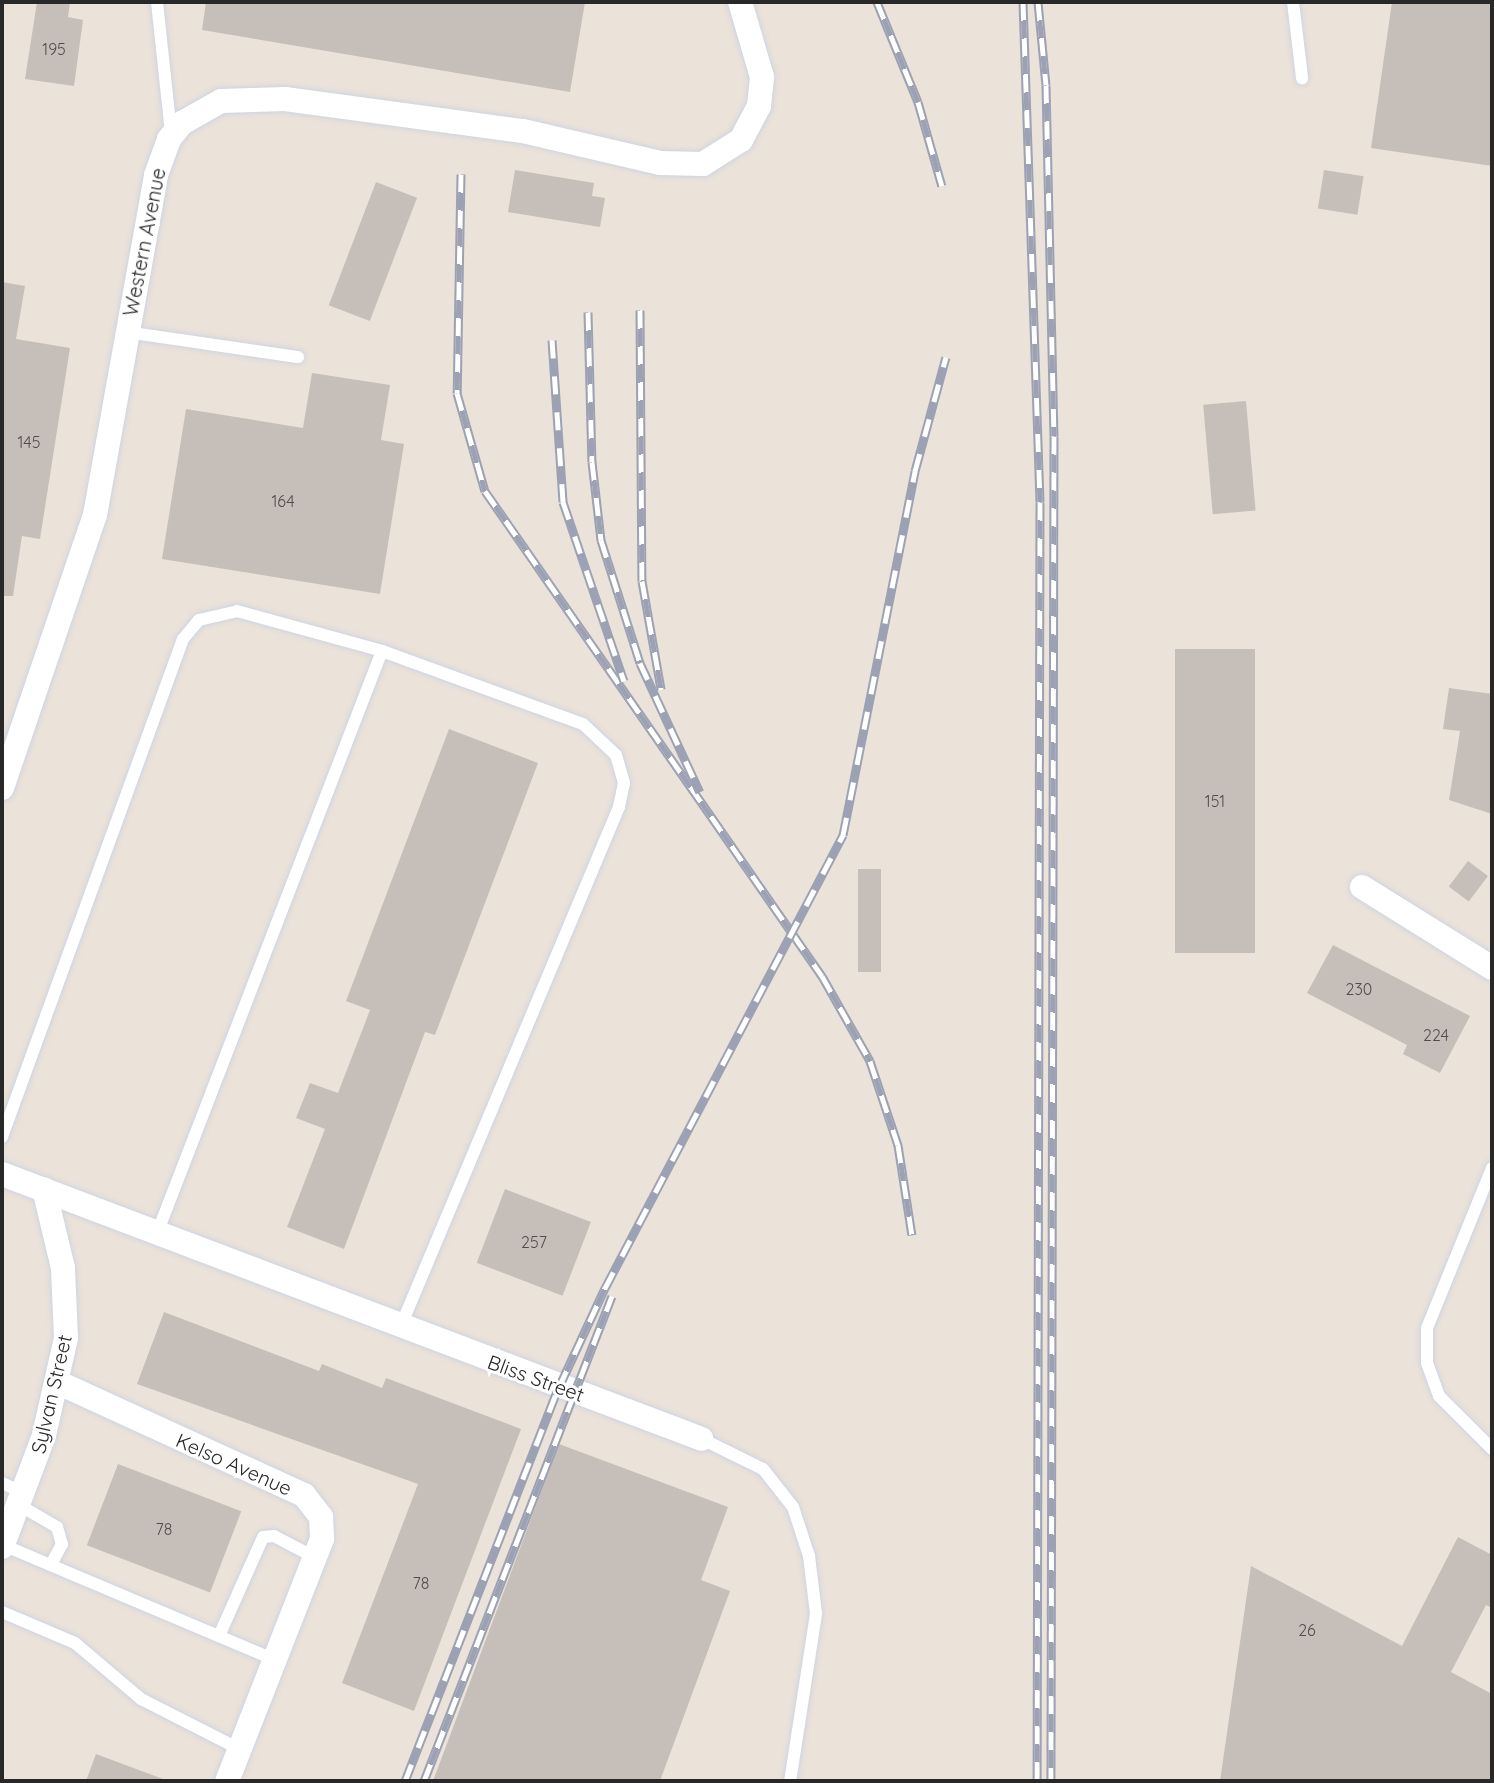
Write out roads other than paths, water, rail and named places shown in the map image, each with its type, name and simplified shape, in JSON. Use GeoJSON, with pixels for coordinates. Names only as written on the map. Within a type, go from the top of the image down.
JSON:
{"type":"FeatureCollection","features":[{"type":"Feature","properties":{"kind":"street"},"geometry":{"type":"LineString","coordinates":[[171,136],[210,105],[260,98],[523,131],[610,152],[692,165],[722,157],[741,140],[755,119],[762,85],[740,2]]}},
{"type":"Feature","properties":{"kind":"street","name":"Western Avenue"},"geometry":{"type":"LineString","coordinates":[[2,788],[95,515],[156,175],[171,136]]}},
{"type":"Feature","properties":{"kind":"street"},"geometry":{"type":"LineString","coordinates":[[1362,887],[1492,968]]}},
{"type":"Feature","properties":{"kind":"street","name":"Bliss Street"},"geometry":{"type":"LineString","coordinates":[[2,1174],[156,1236],[702,1439]]}},
{"type":"Feature","properties":{"kind":"street","name":"Sylvan Street"},"geometry":{"type":"LineString","coordinates":[[2,1546],[15,1494],[57,1382],[67,1301],[44,1189]]}},
{"type":"Feature","properties":{"kind":"street","name":"Kelso Avenue"},"geometry":{"type":"LineString","coordinates":[[57,1382],[304,1495],[321,1517],[322,1539],[227,1781]]}},
{"type":"Feature","properties":{"kind":"lane"},"geometry":{"type":"LineString","coordinates":[[157,2],[171,136]]}},
{"type":"Feature","properties":{"kind":"lane"},"geometry":{"type":"LineString","coordinates":[[1293,2],[1302,78]]}},
{"type":"Feature","properties":{"kind":"lane"},"geometry":{"type":"LineString","coordinates":[[126,332],[298,357]]}},
{"type":"Feature","properties":{"kind":"lane"},"geometry":{"type":"LineString","coordinates":[[2,1137],[183,639],[199,620],[237,611],[382,651],[583,724],[616,755],[624,783],[400,1328]]}},
{"type":"Feature","properties":{"kind":"lane"},"geometry":{"type":"LineString","coordinates":[[156,1236],[382,651]]}},
{"type":"Feature","properties":{"kind":"lane"},"geometry":{"type":"LineString","coordinates":[[1492,1168],[1427,1328],[1427,1363],[1439,1396],[1492,1449]]}},
{"type":"Feature","properties":{"kind":"lane","name":"Bliss Street"},"geometry":{"type":"LineString","coordinates":[[702,1439],[763,1469],[793,1507],[809,1556],[816,1614],[790,1781]]}},
{"type":"Feature","properties":{"kind":"lane"},"geometry":{"type":"LineString","coordinates":[[15,1494],[57,1527],[62,1544],[51,1565]]}},
{"type":"Feature","properties":{"kind":"lane"},"geometry":{"type":"LineString","coordinates":[[219,1636],[263,1537],[274,1536],[314,1557]]}},
{"type":"Feature","properties":{"kind":"lane"},"geometry":{"type":"LineString","coordinates":[[2,1546],[273,1659]]}},
{"type":"Feature","properties":{"kind":"lane"},"geometry":{"type":"LineString","coordinates":[[2,1612],[75,1643],[141,1699],[239,1749]]}},
{"type":"Feature","properties":{"kind":"railway"},"geometry":{"type":"LineString","coordinates":[[877,2],[918,102],[942,186]]}},
{"type":"Feature","properties":{"kind":"railway"},"geometry":{"type":"LineString","coordinates":[[1023,2],[1040,502],[1037,1781]]}},
{"type":"Feature","properties":{"kind":"railway"},"geometry":{"type":"LineString","coordinates":[[1038,2],[1046,85],[1054,436],[1051,1781]]}},
{"type":"Feature","properties":{"kind":"railway"},"geometry":{"type":"LineString","coordinates":[[461,174],[457,393],[485,491],[822,976],[870,1061],[898,1145],[912,1235]]}},
{"type":"Feature","properties":{"kind":"railway"},"geometry":{"type":"LineString","coordinates":[[640,310],[642,581],[661,689]]}},
{"type":"Feature","properties":{"kind":"railway"},"geometry":{"type":"LineString","coordinates":[[588,312],[592,462],[601,540],[640,663],[700,792]]}},
{"type":"Feature","properties":{"kind":"railway"},"geometry":{"type":"LineString","coordinates":[[552,340],[563,502],[624,681]]}},
{"type":"Feature","properties":{"kind":"railway"},"geometry":{"type":"LineString","coordinates":[[405,1781],[559,1387],[605,1288],[843,835],[915,471],[946,357]]}},
{"type":"Feature","properties":{"kind":"railway"},"geometry":{"type":"LineString","coordinates":[[424,1781],[612,1296]]}}]}
